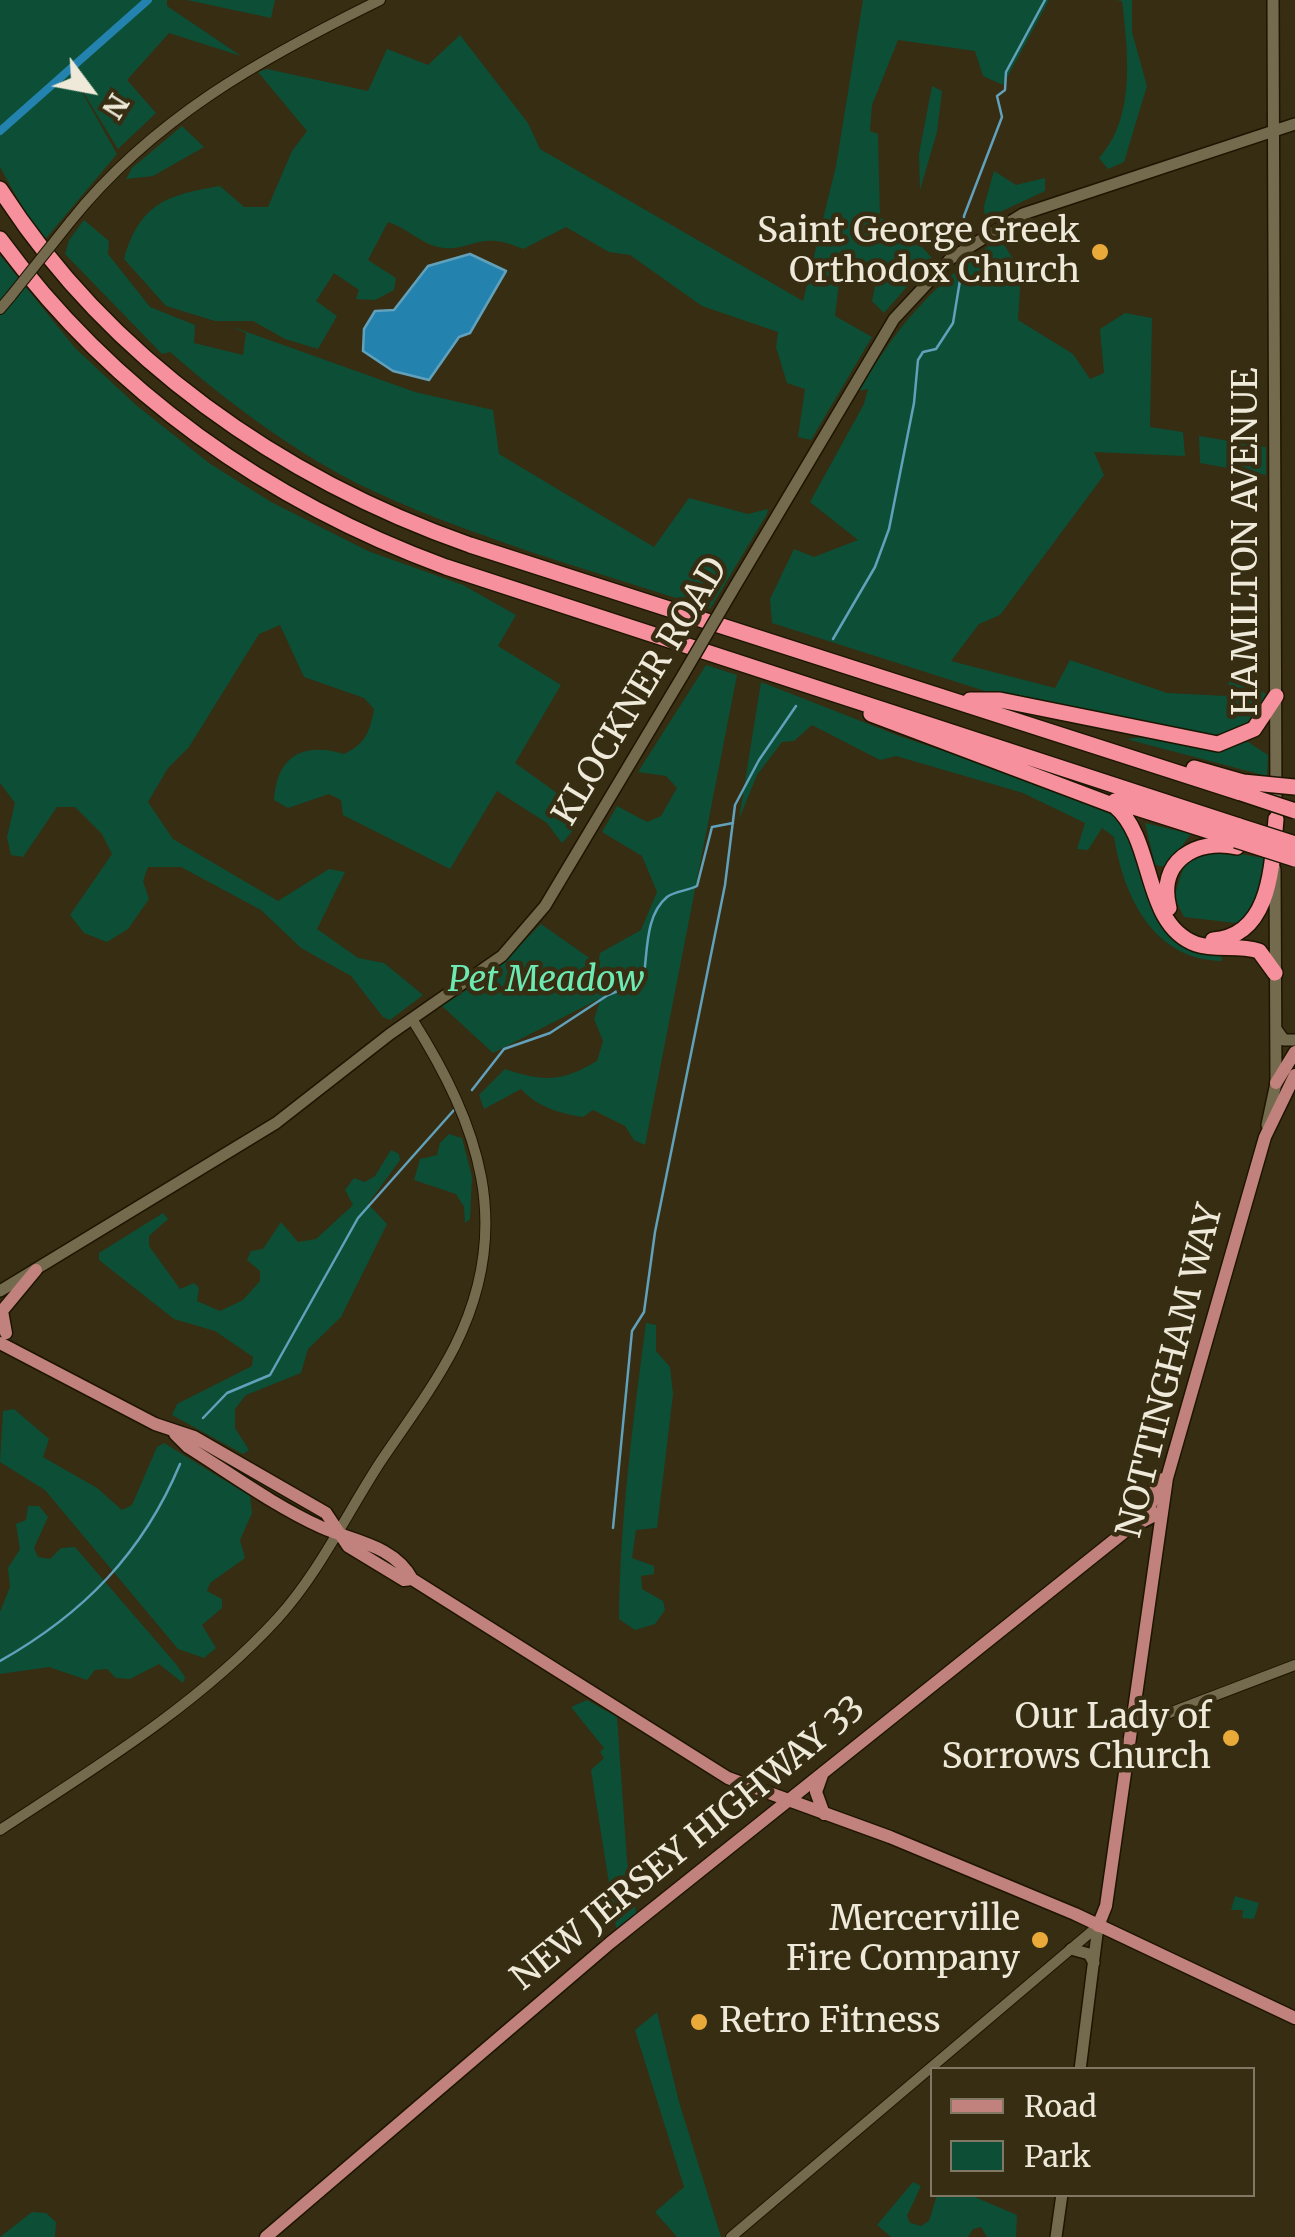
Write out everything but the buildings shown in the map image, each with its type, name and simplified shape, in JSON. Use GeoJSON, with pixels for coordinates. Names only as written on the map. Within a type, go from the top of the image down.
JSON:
{"type":"FeatureCollection","features":[{"type":"Feature","properties":{"kind":"highway"},"geometry":{"type":"LineString","coordinates":[[0,189],[56,265],[136,349],[217,415],[324,482],[470,545],[1242,788],[1295,810]]}},
{"type":"Feature","properties":{"kind":"highway"},"geometry":{"type":"LineString","coordinates":[[0,239],[54,307],[130,382],[215,449],[298,500],[386,544],[446,567],[820,686],[1295,859]]}},
{"type":"Feature","properties":{"kind":"highway"},"geometry":{"type":"LineString","coordinates":[[820,686],[847,705],[1115,806],[1130,820],[1167,922],[1181,937],[1208,947],[1258,951],[1275,973]]}},
{"type":"Feature","properties":{"kind":"highway"},"geometry":{"type":"LineString","coordinates":[[959,700],[1000,700],[1218,744],[1254,729],[1276,696]]}},
{"type":"Feature","properties":{"kind":"highway"},"geometry":{"type":"LineString","coordinates":[[1068,787],[1238,837],[1295,844]]}},
{"type":"Feature","properties":{"kind":"highway"},"geometry":{"type":"LineString","coordinates":[[1242,788],[1295,788]]}},
{"type":"Feature","properties":{"kind":"highway"},"geometry":{"type":"LineString","coordinates":[[1238,837],[1185,852],[1173,866],[1166,886],[1168,905],[1189,932],[1207,939],[1224,939],[1241,932],[1254,918],[1271,874],[1276,819]]}},
{"type":"Feature","properties":{"kind":"main road","name":"HAMILTON AVENUE"},"geometry":{"type":"LineString","coordinates":[[1265,1137],[1276,1083],[1273,0]]}},
{"type":"Feature","properties":{"kind":"main road","name":"KLOCKNER ROAD"},"geometry":{"type":"LineString","coordinates":[[0,1292],[276,1123],[412,1019],[496,961],[530,926],[888,328],[920,287],[950,258],[1023,214],[1295,124]]}},
{"type":"Feature","properties":{"kind":"main road"},"geometry":{"type":"LineString","coordinates":[[1275,1027],[1284,1040],[1295,1040]]}},
{"type":"Feature","properties":{"kind":"main road"},"geometry":{"type":"LineString","coordinates":[[1276,1083],[1295,1052]]}},
{"type":"Feature","properties":{"kind":"main road","name":"NOTTINGHAM WAY"},"geometry":{"type":"LineString","coordinates":[[1098,1926],[1106,1906],[1168,1478],[1265,1137],[1295,1075]]}},
{"type":"Feature","properties":{"kind":"main road"},"geometry":{"type":"LineString","coordinates":[[36,1270],[2,1310],[4,1336],[24,1352],[172,1431],[188,1447],[233,1476],[321,1527],[340,1530],[348,1546],[404,1580],[412,1580],[708,1767],[787,1802],[890,1837],[1098,1926],[1295,2018]]}},
{"type":"Feature","properties":{"kind":"main road"},"geometry":{"type":"LineString","coordinates":[[1128,1529],[1150,1507],[1158,1480],[1168,1478]]}},
{"type":"Feature","properties":{"kind":"main road","name":"NEW JERSEY HIGHWAY 33"},"geometry":{"type":"LineString","coordinates":[[266,2237],[613,1940],[1128,1529],[1161,1512]]}},
{"type":"Feature","properties":{"kind":"main road"},"geometry":{"type":"LineString","coordinates":[[822,1774],[816,1792],[824,1814]]}},
{"type":"Feature","properties":{"kind":"main road"},"geometry":{"type":"LineString","coordinates":[[1080,2067],[1098,1926]]}},
{"type":"Feature","properties":{"kind":"main road"},"geometry":{"type":"LineString","coordinates":[[1070,1949],[1088,1954],[1094,1963]]}},
{"type":"Feature","properties":{"kind":"main road"},"geometry":{"type":"LineString","coordinates":[[1056,2237],[1062,2197]]}},
{"type":"Feature","properties":{"kind":"street"},"geometry":{"type":"LineString","coordinates":[[0,309],[70,222],[134,152],[209,92],[270,54],[380,0]]}},
{"type":"Feature","properties":{"kind":"street"},"geometry":{"type":"LineString","coordinates":[[0,1830],[123,1751],[266,1630],[340,1530],[453,1350],[475,1295],[484,1252],[484,1192],[471,1130],[454,1089],[412,1019]]}},
{"type":"Feature","properties":{"kind":"street"},"geometry":{"type":"LineString","coordinates":[[1130,1728],[1295,1665]]}},
{"type":"Feature","properties":{"kind":"street"},"geometry":{"type":"LineString","coordinates":[[931,2067],[1098,1926]]}},
{"type":"Feature","properties":{"kind":"street"},"geometry":{"type":"LineString","coordinates":[[731,2237],[930,2068]]}},
{"type":"Feature","properties":{"kind":"green space"},"geometry":{"type":"Polygon","coordinates":[[[0,0],[167,0],[167,6],[241,56],[169,33],[127,80],[156,113],[118,149],[69,69],[117,154],[42,243],[0,167],[0,0]]]}},
{"type":"Feature","properties":{"kind":"green space"},"geometry":{"type":"Polygon","coordinates":[[[187,0],[275,0],[271,18],[187,0]]]}},
{"type":"Feature","properties":{"kind":"green space"},"geometry":{"type":"Polygon","coordinates":[[[863,0],[1049,0],[1003,85],[983,76],[975,51],[898,40],[872,105],[870,131],[878,134],[880,218],[902,225],[932,258],[884,313],[872,301],[878,272],[841,265],[835,316],[872,337],[811,440],[798,437],[805,389],[787,383],[776,347],[778,332],[702,306],[630,255],[609,252],[566,227],[523,249],[495,241],[449,248],[432,245],[388,222],[368,260],[396,278],[394,290],[375,300],[356,299],[359,290],[334,273],[316,301],[337,316],[318,349],[285,339],[253,321],[215,321],[166,306],[124,259],[138,225],[171,198],[220,186],[244,207],[268,207],[292,151],[307,131],[258,72],[267,69],[368,91],[387,49],[428,65],[460,35],[528,123],[540,149],[803,301],[836,166],[863,0]]]}},
{"type":"Feature","properties":{"kind":"green space"},"geometry":{"type":"Polygon","coordinates":[[[1116,0],[1132,0],[1132,32],[1147,86],[1124,162],[1108,169],[1099,158],[1119,124],[1127,83],[1122,1],[1116,0]]]}},
{"type":"Feature","properties":{"kind":"green space"},"geometry":{"type":"Polygon","coordinates":[[[932,86],[942,91],[937,132],[920,190],[919,154],[932,86]]]}},
{"type":"Feature","properties":{"kind":"green space"},"geometry":{"type":"Polygon","coordinates":[[[182,126],[204,147],[153,176],[126,179],[132,168],[182,126]]]}},
{"type":"Feature","properties":{"kind":"green space"},"geometry":{"type":"Polygon","coordinates":[[[994,171],[1016,185],[1045,178],[1045,191],[985,219],[984,206],[994,171]]]}},
{"type":"Feature","properties":{"kind":"green space"},"geometry":{"type":"Polygon","coordinates":[[[84,220],[109,241],[108,254],[150,307],[195,325],[194,343],[243,355],[246,333],[230,326],[415,392],[493,410],[499,454],[654,547],[689,498],[748,514],[768,509],[767,514],[710,609],[412,508],[371,490],[292,445],[241,410],[170,352],[162,354],[65,254],[69,240],[84,220]]]}},
{"type":"Feature","properties":{"kind":"green space"},"geometry":{"type":"Polygon","coordinates":[[[1000,238],[1021,272],[1018,320],[1073,354],[1090,379],[1104,373],[1100,329],[1125,313],[1152,318],[1150,427],[1183,432],[1185,456],[1094,452],[1104,475],[1000,615],[979,624],[951,661],[1055,688],[1070,660],[1167,693],[1226,696],[1231,673],[1266,694],[1260,715],[1248,725],[1215,735],[1035,707],[772,623],[770,599],[794,549],[814,557],[858,540],[810,502],[864,404],[868,389],[859,391],[889,344],[920,306],[955,272],[1000,238]]]}},
{"type":"Feature","properties":{"kind":"green space"},"geometry":{"type":"Polygon","coordinates":[[[0,255],[75,348],[136,405],[209,463],[271,502],[368,551],[463,585],[516,615],[498,646],[561,685],[515,763],[568,801],[580,823],[562,843],[547,823],[497,791],[450,869],[343,815],[341,800],[329,794],[288,808],[274,800],[276,784],[287,762],[306,751],[344,754],[351,750],[366,736],[374,709],[364,698],[304,677],[280,625],[259,634],[189,747],[168,768],[148,802],[173,839],[278,901],[329,869],[345,872],[317,929],[358,958],[384,963],[423,995],[390,1020],[383,1017],[351,976],[301,948],[261,910],[181,867],[148,867],[143,881],[149,899],[128,929],[107,942],[84,933],[70,915],[112,854],[102,834],[75,807],[57,807],[23,857],[11,855],[7,837],[15,803],[0,783],[0,255]]]}},
{"type":"Feature","properties":{"kind":"green space"},"geometry":{"type":"Polygon","coordinates":[[[1199,436],[1266,447],[1266,475],[1200,463],[1199,436]]]}},
{"type":"Feature","properties":{"kind":"green space","name":"Pet Meadow"},"geometry":{"type":"Polygon","coordinates":[[[706,665],[737,675],[645,1145],[634,1140],[625,1126],[593,1110],[583,1117],[557,1111],[541,1105],[521,1089],[484,1109],[479,1095],[505,1069],[552,1078],[597,1061],[603,1041],[594,1019],[601,998],[493,1053],[442,1006],[493,972],[541,924],[598,964],[600,953],[641,930],[657,892],[642,856],[602,832],[617,806],[647,822],[661,816],[677,788],[666,776],[638,772],[706,665]]]}},
{"type":"Feature","properties":{"kind":"green space"},"geometry":{"type":"Polygon","coordinates":[[[761,682],[899,736],[1077,796],[1124,821],[1168,929],[1221,951],[1222,961],[1178,950],[1146,922],[1126,882],[1114,837],[1102,828],[1088,850],[1077,849],[1085,823],[1023,793],[896,756],[880,760],[812,725],[794,741],[782,742],[757,775],[739,819],[761,682]]]}},
{"type":"Feature","properties":{"kind":"green space"},"geometry":{"type":"Polygon","coordinates":[[[1145,737],[1217,747],[1248,742],[1268,755],[1267,776],[1126,739],[1145,737]]]}},
{"type":"Feature","properties":{"kind":"green space"},"geometry":{"type":"Polygon","coordinates":[[[1145,823],[1191,834],[1166,867],[1155,865],[1145,823]]]}},
{"type":"Feature","properties":{"kind":"green space"},"geometry":{"type":"Polygon","coordinates":[[[1206,848],[1269,859],[1249,916],[1236,923],[1184,917],[1174,897],[1185,863],[1206,848]]]}},
{"type":"Feature","properties":{"kind":"green space"},"geometry":{"type":"Polygon","coordinates":[[[449,1134],[462,1138],[472,1177],[470,1219],[465,1223],[464,1207],[456,1194],[414,1180],[420,1159],[437,1155],[440,1143],[449,1134]]]}},
{"type":"Feature","properties":{"kind":"green space"},"geometry":{"type":"Polygon","coordinates":[[[391,1150],[399,1154],[400,1160],[368,1204],[387,1224],[341,1317],[308,1349],[301,1373],[246,1395],[235,1409],[235,1428],[249,1450],[243,1454],[172,1415],[177,1404],[252,1366],[253,1357],[215,1331],[174,1319],[99,1260],[99,1253],[163,1213],[168,1219],[149,1236],[149,1246],[180,1289],[194,1283],[199,1288],[197,1301],[220,1311],[243,1300],[260,1281],[260,1271],[247,1260],[251,1251],[263,1249],[281,1222],[298,1242],[316,1239],[353,1205],[345,1190],[354,1178],[365,1182],[375,1176],[391,1150]]]}},
{"type":"Feature","properties":{"kind":"green space"},"geometry":{"type":"Polygon","coordinates":[[[646,1323],[656,1325],[656,1351],[670,1367],[673,1394],[657,1528],[636,1530],[632,1558],[654,1566],[654,1574],[641,1576],[642,1589],[663,1601],[665,1610],[655,1624],[635,1630],[619,1619],[620,1582],[628,1471],[646,1323]]]}},
{"type":"Feature","properties":{"kind":"green space"},"geometry":{"type":"Polygon","coordinates":[[[14,1409],[49,1439],[43,1457],[97,1488],[122,1510],[132,1505],[157,1447],[164,1443],[250,1496],[252,1513],[240,1540],[245,1558],[210,1583],[207,1591],[222,1599],[222,1608],[202,1625],[216,1648],[204,1658],[178,1649],[45,1490],[0,1462],[3,1411],[14,1409]]]}},
{"type":"Feature","properties":{"kind":"green space"},"geometry":{"type":"Polygon","coordinates":[[[28,1506],[39,1506],[48,1517],[34,1548],[38,1557],[50,1559],[61,1548],[75,1547],[176,1664],[185,1677],[183,1683],[159,1664],[130,1679],[116,1678],[107,1669],[95,1670],[87,1680],[49,1667],[0,1674],[0,1612],[10,1587],[8,1568],[20,1549],[16,1524],[26,1520],[28,1506]]]}},
{"type":"Feature","properties":{"kind":"green space"},"geometry":{"type":"Polygon","coordinates":[[[587,1700],[617,1717],[627,1861],[637,1918],[617,1933],[591,1770],[604,1758],[600,1752],[604,1748],[571,1707],[587,1700]]]}},
{"type":"Feature","properties":{"kind":"green space"},"geometry":{"type":"Polygon","coordinates":[[[1235,1896],[1259,1903],[1254,1919],[1242,1918],[1243,1910],[1231,1910],[1235,1896]]]}},
{"type":"Feature","properties":{"kind":"green space"},"geometry":{"type":"Polygon","coordinates":[[[657,2012],[679,2102],[721,2237],[677,2237],[655,2212],[684,2187],[635,2030],[657,2012]]]}},
{"type":"Feature","properties":{"kind":"green space"},"geometry":{"type":"Polygon","coordinates":[[[913,2182],[921,2186],[907,2216],[910,2223],[921,2226],[929,2221],[936,2197],[975,2197],[1017,2215],[1016,2237],[987,2237],[981,2227],[973,2229],[968,2237],[891,2237],[877,2225],[913,2182]]]}},
{"type":"Feature","properties":{"kind":"green space"},"geometry":{"type":"Polygon","coordinates":[[[32,2212],[46,2213],[56,2222],[55,2237],[0,2237],[32,2212]]]}},
{"type":"Feature","properties":{"kind":"water"},"geometry":{"type":"Polygon","coordinates":[[[470,254],[506,271],[470,333],[459,337],[429,380],[393,371],[363,351],[364,329],[375,311],[394,310],[428,266],[470,254]]]}},
{"type":"Feature","properties":{"kind":"waterway"},"geometry":{"type":"LineString","coordinates":[[0,131],[148,0]]}},
{"type":"Feature","properties":{"kind":"waterway"},"geometry":{"type":"LineString","coordinates":[[964,233],[964,216],[1002,117],[997,96],[1005,90],[1006,72],[1045,0]]}},
{"type":"Feature","properties":{"kind":"waterway"},"geometry":{"type":"LineString","coordinates":[[833,639],[875,567],[889,529],[914,403],[918,360],[923,352],[936,349],[953,323],[963,262]]}},
{"type":"Feature","properties":{"kind":"waterway"},"geometry":{"type":"LineString","coordinates":[[613,1528],[632,1331],[644,1312],[655,1232],[725,885],[735,805],[759,760],[796,706]]}},
{"type":"Feature","properties":{"kind":"waterway"},"geometry":{"type":"LineString","coordinates":[[472,1090],[504,1049],[550,1033],[608,995],[643,981],[654,914],[670,895],[697,886],[712,827],[733,823]]}},
{"type":"Feature","properties":{"kind":"waterway"},"geometry":{"type":"LineString","coordinates":[[203,1418],[227,1393],[270,1375],[358,1218],[454,1110]]}},
{"type":"Feature","properties":{"kind":"waterway"},"geometry":{"type":"LineString","coordinates":[[0,1661],[58,1623],[107,1578],[148,1526],[180,1464]]}},
{"type":"Feature","properties":{"kind":"place","name":"Saint George Greek Orthodox Church"},"geometry":{"type":"Point","coordinates":[1100,252]}},
{"type":"Feature","properties":{"kind":"place","name":"Our Lady of Sorrows Church"},"geometry":{"type":"Point","coordinates":[1231,1738]}},
{"type":"Feature","properties":{"kind":"place","name":"Mercerville Fire Company"},"geometry":{"type":"Point","coordinates":[1040,1940]}},
{"type":"Feature","properties":{"kind":"place","name":"Retro Fitness"},"geometry":{"type":"Point","coordinates":[699,2022]}}]}
